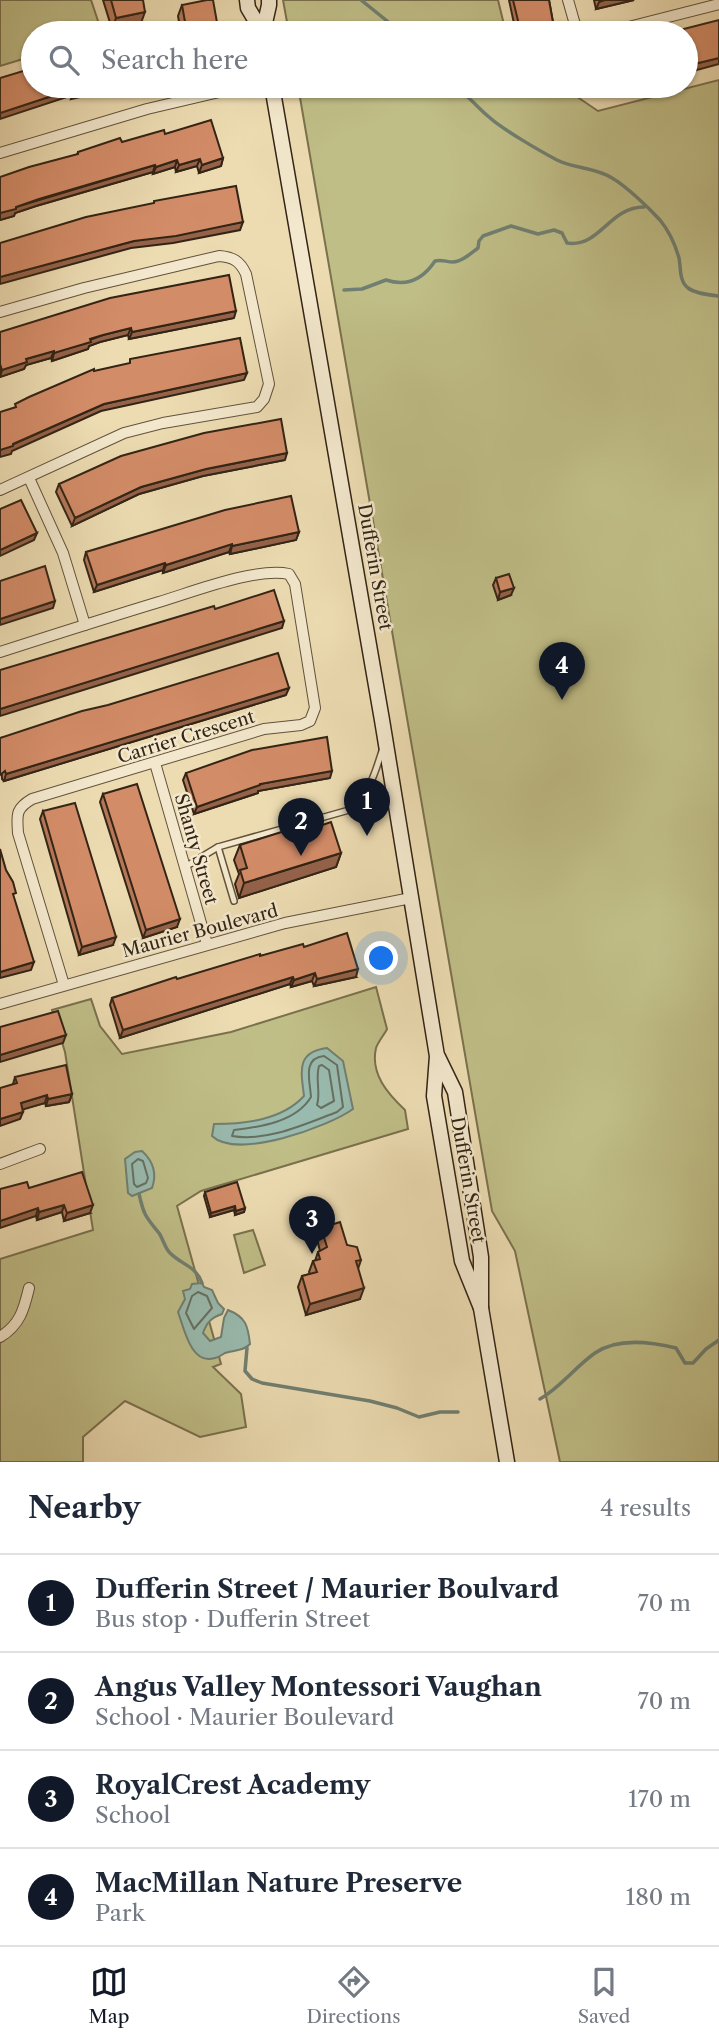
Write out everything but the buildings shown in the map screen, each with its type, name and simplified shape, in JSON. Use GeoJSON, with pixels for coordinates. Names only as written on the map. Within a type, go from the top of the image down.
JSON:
{"type":"FeatureCollection","features":[{"type":"Feature","properties":{"kind":"main road"},"geometry":{"type":"LineString","coordinates":[[247,0],[248,8],[256,21]]}},
{"type":"Feature","properties":{"kind":"main road"},"geometry":{"type":"LineString","coordinates":[[266,21],[270,5],[268,0]]}},
{"type":"Feature","properties":{"kind":"main road","name":"Dufferin Street"},"geometry":{"type":"LineString","coordinates":[[274,98],[437,1056],[434,1096],[462,1261],[481,1308]]}},
{"type":"Feature","properties":{"kind":"main road","name":"Dufferin Street"},"geometry":{"type":"LineString","coordinates":[[437,1056],[455,1092],[481,1257],[481,1308],[507,1462]]}},
{"type":"Feature","properties":{"kind":"street"},"geometry":{"type":"LineString","coordinates":[[568,0],[574,21]]}},
{"type":"Feature","properties":{"kind":"street"},"geometry":{"type":"LineString","coordinates":[[653,21],[719,4]]}},
{"type":"Feature","properties":{"kind":"street"},"geometry":{"type":"LineString","coordinates":[[0,153],[147,108],[192,98]]}},
{"type":"Feature","properties":{"kind":"street"},"geometry":{"type":"LineString","coordinates":[[0,312],[83,288],[219,256],[229,257],[241,264],[246,274],[269,384],[264,399],[257,407],[163,423],[124,433],[0,490]]}},
{"type":"Feature","properties":{"kind":"street"},"geometry":{"type":"LineString","coordinates":[[29,478],[63,553],[85,625]]}},
{"type":"Feature","properties":{"kind":"street","name":"Carrier Crescent"},"geometry":{"type":"LineString","coordinates":[[0,652],[201,589],[261,574],[289,574],[295,584],[315,708],[310,721],[301,725],[264,729],[32,799],[22,805],[17,816],[18,833],[64,985]]}},
{"type":"Feature","properties":{"kind":"street","name":"Shanty Street"},"geometry":{"type":"LineString","coordinates":[[155,763],[207,944]]}},
{"type":"Feature","properties":{"kind":"street","name":"Maurier Boulevard"},"geometry":{"type":"LineString","coordinates":[[0,1004],[285,923],[411,898]]}},
{"type":"Feature","properties":{"kind":"street"},"geometry":{"type":"LineString","coordinates":[[0,1164],[40,1149]]}},
{"type":"Feature","properties":{"kind":"street"},"geometry":{"type":"LineString","coordinates":[[0,1337],[10,1331],[22,1316],[29,1288]]}},
{"type":"Feature","properties":{"kind":"lane"},"geometry":{"type":"LineString","coordinates":[[185,867],[218,847],[349,810],[363,798],[372,782],[385,741]]}},
{"type":"Feature","properties":{"kind":"lane"},"geometry":{"type":"LineString","coordinates":[[218,847],[234,901]]}},
{"type":"Feature","properties":{"kind":"shaded area"},"geometry":{"type":"Polygon","coordinates":[[[0,0],[91,0],[98,21],[21,21],[21,60],[0,66],[0,0]]]}},
{"type":"Feature","properties":{"kind":"shaded area"},"geometry":{"type":"Polygon","coordinates":[[[283,0],[498,0],[503,21],[287,21],[283,0]]]}},
{"type":"Feature","properties":{"kind":"shaded area"},"geometry":{"type":"Polygon","coordinates":[[[719,80],[719,1462],[560,1462],[515,1251],[492,1211],[300,98],[579,98],[598,111],[649,98],[698,98],[698,85],[719,80]]]}},
{"type":"Feature","properties":{"kind":"shaded area"},"geometry":{"type":"Polygon","coordinates":[[[376,987],[387,1029],[376,1048],[378,1075],[392,1097],[405,1110],[408,1129],[201,1191],[177,1206],[221,1364],[213,1367],[241,1394],[246,1427],[200,1437],[125,1401],[83,1437],[83,1462],[0,1462],[0,1259],[93,1230],[65,1052],[52,1010],[91,999],[100,1026],[122,1054],[231,1032],[376,987]]]}},
{"type":"Feature","properties":{"kind":"shaded area"},"geometry":{"type":"Polygon","coordinates":[[[253,1230],[265,1265],[244,1273],[234,1235],[253,1230]]]}},
{"type":"Feature","properties":{"kind":"water"},"geometry":{"type":"Polygon","coordinates":[[[327,1048],[343,1061],[353,1109],[304,1132],[261,1143],[224,1142],[212,1136],[214,1124],[262,1119],[285,1111],[295,1104],[304,1096],[302,1071],[305,1058],[317,1050],[327,1048]]]}},
{"type":"Feature","properties":{"kind":"water"},"geometry":{"type":"Polygon","coordinates":[[[142,1151],[153,1168],[152,1188],[132,1196],[128,1193],[125,1159],[142,1151]]]}},
{"type":"Feature","properties":{"kind":"water"},"geometry":{"type":"Polygon","coordinates":[[[202,1283],[204,1287],[212,1290],[224,1309],[222,1314],[210,1321],[203,1333],[210,1341],[221,1337],[228,1310],[245,1323],[250,1344],[248,1346],[207,1359],[194,1351],[178,1312],[185,1299],[183,1291],[190,1289],[192,1284],[202,1283]]]}},
{"type":"Feature","properties":{"kind":"waterway"},"geometry":{"type":"LineString","coordinates":[[361,0],[387,21]]}},
{"type":"Feature","properties":{"kind":"waterway"},"geometry":{"type":"LineString","coordinates":[[468,98],[495,122],[541,151],[564,163],[605,174],[624,186],[666,229],[679,258],[685,285],[695,292],[719,296]]}},
{"type":"Feature","properties":{"kind":"waterway"},"geometry":{"type":"LineString","coordinates":[[344,290],[362,289],[386,280],[401,283],[414,280],[425,273],[435,261],[460,261],[478,248],[483,236],[511,226],[538,234],[554,230],[562,233],[567,243],[578,243],[597,234],[622,213],[644,207]]}},
{"type":"Feature","properties":{"kind":"waterway"},"geometry":{"type":"LineString","coordinates":[[139,1194],[146,1216],[168,1251],[192,1269],[202,1283]]}},
{"type":"Feature","properties":{"kind":"waterway"},"geometry":{"type":"LineString","coordinates":[[540,1399],[604,1348],[624,1343],[656,1344],[676,1348],[685,1363],[693,1363],[719,1340]]}},
{"type":"Feature","properties":{"kind":"waterway"},"geometry":{"type":"LineString","coordinates":[[247,1348],[245,1371],[252,1379],[262,1383],[370,1401],[419,1417],[440,1412],[458,1412]]}},
{"type":"Feature","properties":{"kind":"place","name":"MacMillan Nature Preserve"},"geometry":{"type":"Point","coordinates":[562,700]}},
{"type":"Feature","properties":{"kind":"place","name":"Dufferin Street / Maurier Boulvard"},"geometry":{"type":"Point","coordinates":[367,836]}},
{"type":"Feature","properties":{"kind":"place","name":"Angus Valley Montessori Vaughan"},"geometry":{"type":"Point","coordinates":[301,856]}},
{"type":"Feature","properties":{"kind":"place","name":"RoyalCrest Academy"},"geometry":{"type":"Point","coordinates":[312,1254]}}]}
